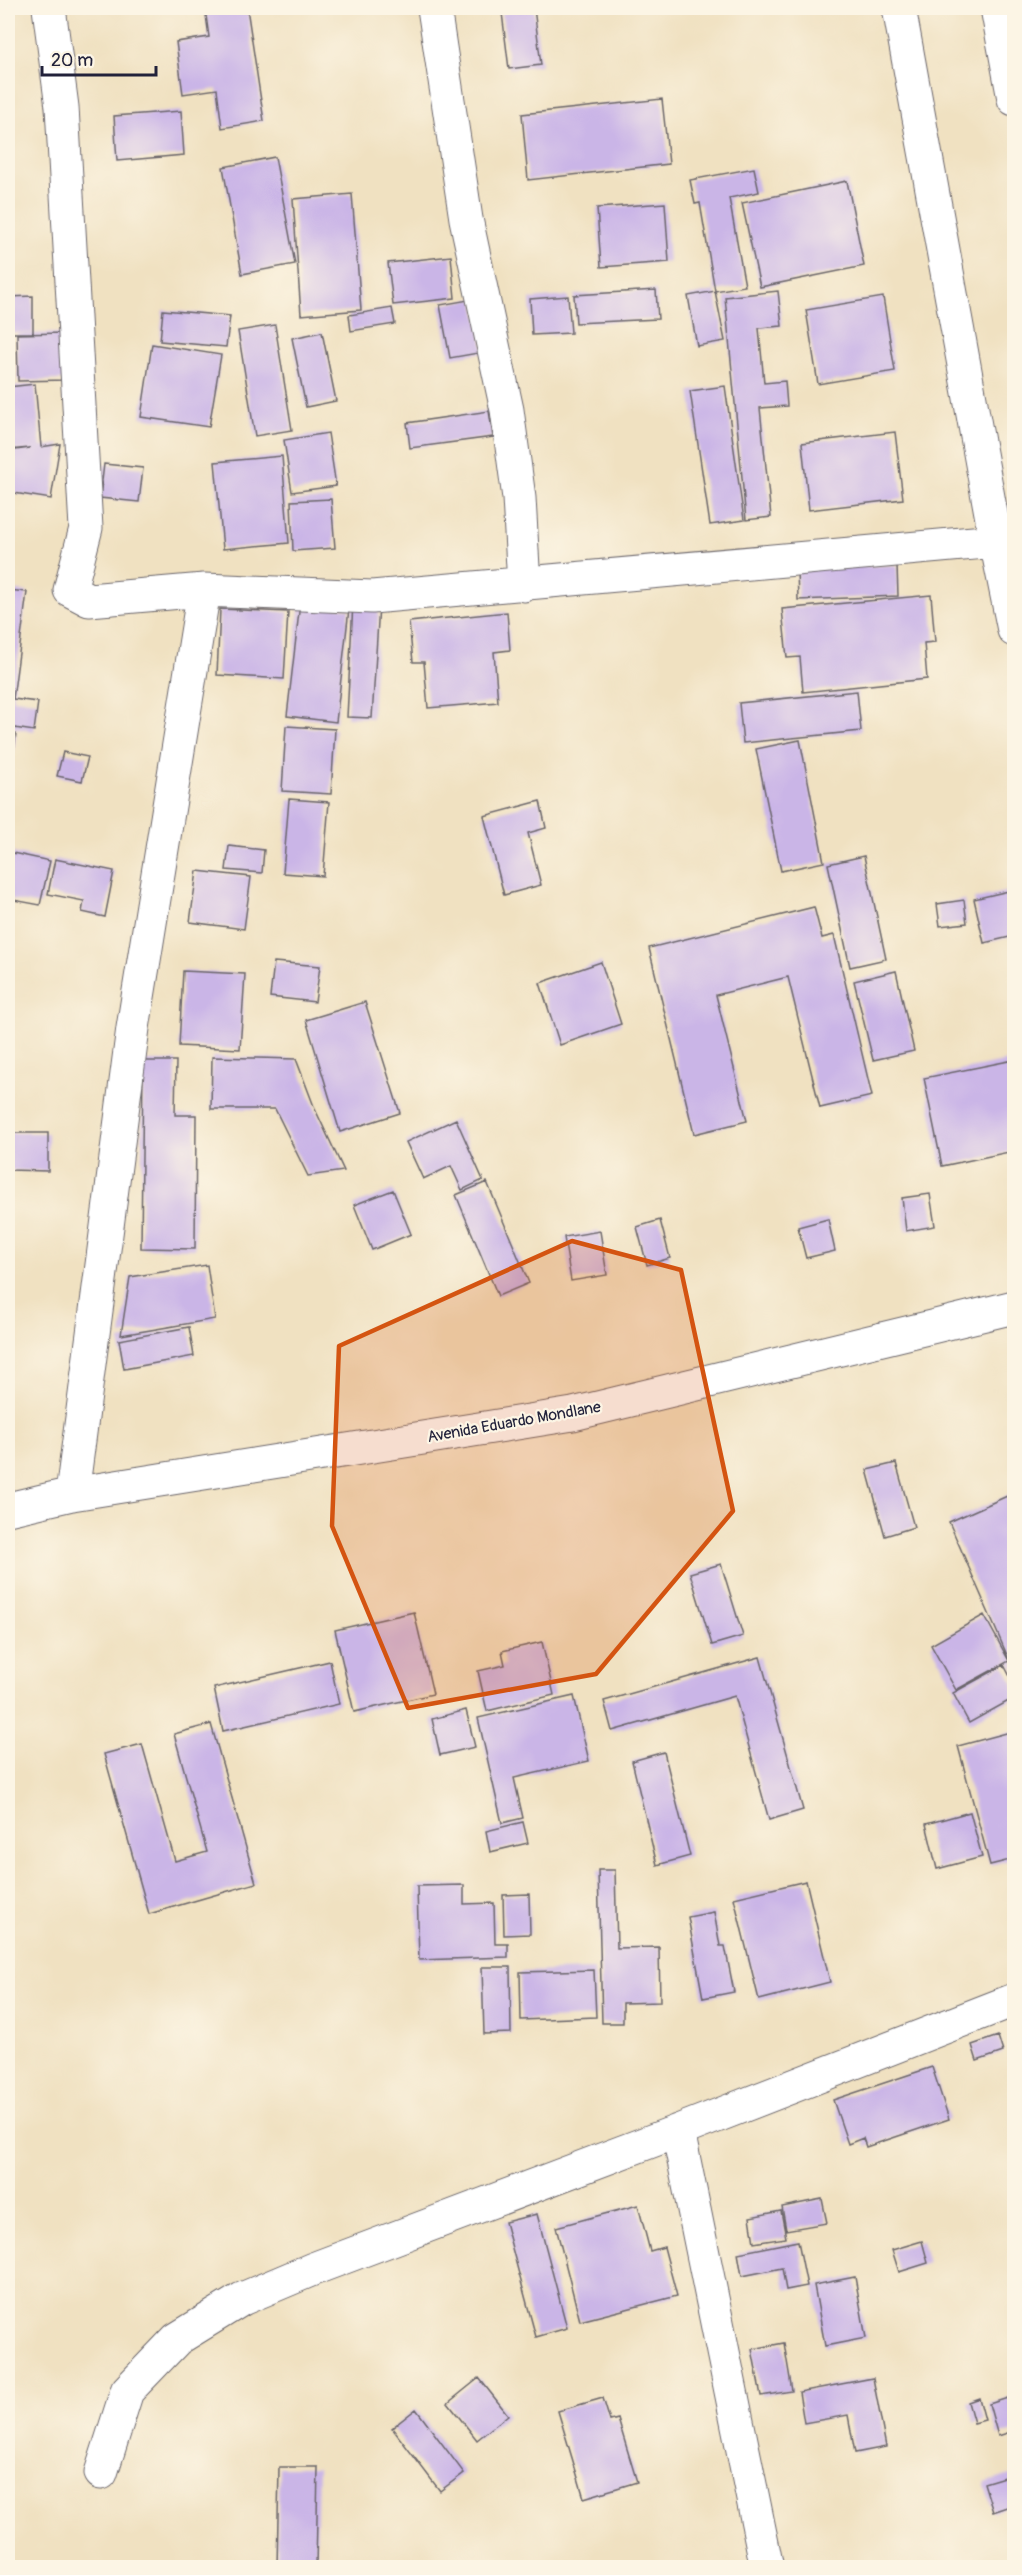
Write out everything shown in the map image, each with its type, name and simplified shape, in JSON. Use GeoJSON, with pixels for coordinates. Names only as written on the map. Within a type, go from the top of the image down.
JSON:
{"type":"FeatureCollection","features":[{"type":"Feature","properties":{"kind":"street"},"geometry":{"type":"LineString","coordinates":[[49,8],[62,106],[86,528],[70,590],[89,600],[204,590],[372,597],[1005,541]]}},
{"type":"Feature","properties":{"kind":"street"},"geometry":{"type":"LineString","coordinates":[[434,8],[466,219],[507,410],[519,498],[524,585]]}},
{"type":"Feature","properties":{"kind":"street"},"geometry":{"type":"LineString","coordinates":[[899,8],[1005,541],[1014,630]]}},
{"type":"Feature","properties":{"kind":"street"},"geometry":{"type":"LineString","coordinates":[[998,8],[1014,99]]}},
{"type":"Feature","properties":{"kind":"street"},"geometry":{"type":"LineString","coordinates":[[72,1494],[133,1028],[204,590]]}},
{"type":"Feature","properties":{"kind":"street","name":"Avenida Eduardo Mondlane"},"geometry":{"type":"LineString","coordinates":[[8,1509],[72,1494],[573,1414],[1014,1307]]}},
{"type":"Feature","properties":{"kind":"street"},"geometry":{"type":"LineString","coordinates":[[101,2473],[128,2391],[177,2339],[242,2299],[313,2269],[678,2131],[1014,2000]]}},
{"type":"Feature","properties":{"kind":"street"},"geometry":{"type":"LineString","coordinates":[[678,2131],[767,2568]]}},
{"type":"Feature","properties":{"kind":"highlighted area"},"geometry":{"type":"Polygon","coordinates":[[[572,1241],[681,1270],[733,1511],[596,1674],[408,1708],[332,1526],[339,1346],[572,1241]]]}},
{"type":"Feature","properties":{"kind":"building"},"geometry":{"type":"Polygon","coordinates":[[[205,8],[247,8],[264,121],[222,128],[217,89],[183,94],[176,42],[209,37],[205,8]]]}},
{"type":"Feature","properties":{"kind":"building"},"geometry":{"type":"Polygon","coordinates":[[[534,8],[541,65],[509,69],[502,13],[534,8]]]}},
{"type":"Feature","properties":{"kind":"building"},"geometry":{"type":"Polygon","coordinates":[[[662,99],[669,164],[528,180],[522,114],[662,99]]]}},
{"type":"Feature","properties":{"kind":"building"},"geometry":{"type":"Polygon","coordinates":[[[181,111],[184,155],[117,161],[114,116],[181,111]]]}},
{"type":"Feature","properties":{"kind":"building"},"geometry":{"type":"Polygon","coordinates":[[[275,157],[295,264],[242,274],[223,167],[275,157]]]}},
{"type":"Feature","properties":{"kind":"building"},"geometry":{"type":"Polygon","coordinates":[[[754,168],[759,192],[729,198],[745,286],[715,291],[700,203],[695,204],[690,180],[754,168]]]}},
{"type":"Feature","properties":{"kind":"building"},"geometry":{"type":"Polygon","coordinates":[[[847,181],[864,266],[760,287],[742,203],[847,181]]]}},
{"type":"Feature","properties":{"kind":"building"},"geometry":{"type":"Polygon","coordinates":[[[352,194],[361,310],[301,315],[293,199],[352,194]]]}},
{"type":"Feature","properties":{"kind":"building"},"geometry":{"type":"Polygon","coordinates":[[[665,203],[669,262],[601,267],[597,208],[665,203]]]}},
{"type":"Feature","properties":{"kind":"building"},"geometry":{"type":"Polygon","coordinates":[[[451,256],[455,298],[393,305],[388,263],[451,256]]]}},
{"type":"Feature","properties":{"kind":"building"},"geometry":{"type":"Polygon","coordinates":[[[656,290],[658,319],[576,323],[574,295],[656,290]]]}},
{"type":"Feature","properties":{"kind":"building"},"geometry":{"type":"Polygon","coordinates":[[[715,291],[725,341],[697,346],[688,296],[715,291]]]}},
{"type":"Feature","properties":{"kind":"building"},"geometry":{"type":"Polygon","coordinates":[[[778,291],[782,326],[759,328],[764,383],[785,381],[787,406],[760,408],[771,517],[746,520],[725,297],[778,291]]]}},
{"type":"Feature","properties":{"kind":"building"},"geometry":{"type":"Polygon","coordinates":[[[33,296],[33,333],[8,333],[8,297],[33,296]]]}},
{"type":"Feature","properties":{"kind":"building"},"geometry":{"type":"Polygon","coordinates":[[[568,296],[571,333],[532,335],[530,299],[568,296]]]}},
{"type":"Feature","properties":{"kind":"building"},"geometry":{"type":"Polygon","coordinates":[[[883,297],[895,371],[818,384],[806,310],[883,297]]]}},
{"type":"Feature","properties":{"kind":"building"},"geometry":{"type":"Polygon","coordinates":[[[474,299],[484,352],[450,358],[440,305],[474,299]]]}},
{"type":"Feature","properties":{"kind":"building"},"geometry":{"type":"Polygon","coordinates":[[[392,308],[395,324],[351,331],[349,315],[392,308]]]}},
{"type":"Feature","properties":{"kind":"building"},"geometry":{"type":"Polygon","coordinates":[[[163,310],[230,316],[226,347],[160,341],[163,310]]]}},
{"type":"Feature","properties":{"kind":"building"},"geometry":{"type":"Polygon","coordinates":[[[275,325],[292,430],[255,436],[238,331],[275,325]]]}},
{"type":"Feature","properties":{"kind":"building"},"geometry":{"type":"Polygon","coordinates":[[[322,332],[336,401],[306,407],[292,338],[322,332]]]}},
{"type":"Feature","properties":{"kind":"building"},"geometry":{"type":"Polygon","coordinates":[[[66,333],[66,380],[18,381],[17,334],[66,333]]]}},
{"type":"Feature","properties":{"kind":"building"},"geometry":{"type":"Polygon","coordinates":[[[152,344],[221,355],[209,427],[141,417],[152,344]]]}},
{"type":"Feature","properties":{"kind":"building"},"geometry":{"type":"Polygon","coordinates":[[[35,384],[41,447],[60,444],[51,499],[8,492],[8,451],[30,448],[8,450],[8,387],[35,384]]]}},
{"type":"Feature","properties":{"kind":"building"},"geometry":{"type":"Polygon","coordinates":[[[725,386],[744,520],[710,525],[690,391],[725,386]]]}},
{"type":"Feature","properties":{"kind":"building"},"geometry":{"type":"Polygon","coordinates":[[[489,411],[493,437],[410,448],[407,423],[489,411]]]}},
{"type":"Feature","properties":{"kind":"building"},"geometry":{"type":"Polygon","coordinates":[[[895,432],[903,499],[809,510],[802,443],[895,432]]]}},
{"type":"Feature","properties":{"kind":"building"},"geometry":{"type":"Polygon","coordinates":[[[328,433],[336,486],[292,492],[284,440],[328,433]]]}},
{"type":"Feature","properties":{"kind":"building"},"geometry":{"type":"Polygon","coordinates":[[[282,456],[289,543],[223,549],[215,462],[282,456]]]}},
{"type":"Feature","properties":{"kind":"building"},"geometry":{"type":"Polygon","coordinates":[[[104,464],[143,468],[139,502],[100,498],[104,464]]]}},
{"type":"Feature","properties":{"kind":"building"},"geometry":{"type":"Polygon","coordinates":[[[331,499],[335,548],[293,551],[291,501],[331,499]]]}},
{"type":"Feature","properties":{"kind":"building"},"geometry":{"type":"Polygon","coordinates":[[[897,565],[898,596],[798,600],[797,569],[897,565]]]}},
{"type":"Feature","properties":{"kind":"building"},"geometry":{"type":"Polygon","coordinates":[[[8,590],[27,592],[13,699],[38,702],[34,731],[8,727],[8,590]]]}},
{"type":"Feature","properties":{"kind":"building"},"geometry":{"type":"Polygon","coordinates":[[[931,595],[935,642],[924,643],[927,679],[803,692],[800,657],[787,658],[782,609],[931,595]]]}},
{"type":"Feature","properties":{"kind":"building"},"geometry":{"type":"Polygon","coordinates":[[[300,603],[349,609],[336,722],[287,716],[300,603]]]}},
{"type":"Feature","properties":{"kind":"building"},"geometry":{"type":"Polygon","coordinates":[[[353,603],[379,605],[372,718],[347,717],[353,603]]]}},
{"type":"Feature","properties":{"kind":"building"},"geometry":{"type":"Polygon","coordinates":[[[220,609],[288,612],[284,679],[217,675],[220,609]]]}},
{"type":"Feature","properties":{"kind":"building"},"geometry":{"type":"Polygon","coordinates":[[[507,612],[510,650],[494,652],[498,702],[428,708],[424,662],[413,662],[409,622],[507,612]]]}},
{"type":"Feature","properties":{"kind":"building"},"geometry":{"type":"Polygon","coordinates":[[[857,691],[861,731],[743,743],[739,703],[857,691]]]}},
{"type":"Feature","properties":{"kind":"building"},"geometry":{"type":"Polygon","coordinates":[[[286,726],[335,729],[331,794],[282,791],[286,726]]]}},
{"type":"Feature","properties":{"kind":"building"},"geometry":{"type":"Polygon","coordinates":[[[8,733],[16,734],[13,757],[8,757],[8,733]]]}},
{"type":"Feature","properties":{"kind":"building"},"geometry":{"type":"Polygon","coordinates":[[[800,740],[824,862],[781,871],[756,749],[800,740]]]}},
{"type":"Feature","properties":{"kind":"building"},"geometry":{"type":"Polygon","coordinates":[[[63,752],[88,757],[82,781],[57,776],[63,752]]]}},
{"type":"Feature","properties":{"kind":"building"},"geometry":{"type":"Polygon","coordinates":[[[289,799],[329,802],[323,876],[283,873],[289,799]]]}},
{"type":"Feature","properties":{"kind":"building"},"geometry":{"type":"Polygon","coordinates":[[[540,801],[546,828],[528,833],[541,885],[504,895],[484,816],[540,801]]]}},
{"type":"Feature","properties":{"kind":"building"},"geometry":{"type":"Polygon","coordinates":[[[229,846],[264,850],[262,873],[226,870],[229,846]]]}},
{"type":"Feature","properties":{"kind":"building"},"geometry":{"type":"Polygon","coordinates":[[[8,852],[50,861],[40,905],[8,899],[8,852]]]}},
{"type":"Feature","properties":{"kind":"building"},"geometry":{"type":"Polygon","coordinates":[[[864,856],[886,959],[850,967],[828,864],[864,856]]]}},
{"type":"Feature","properties":{"kind":"building"},"geometry":{"type":"Polygon","coordinates":[[[55,859],[114,871],[105,917],[82,912],[84,901],[48,894],[55,859]]]}},
{"type":"Feature","properties":{"kind":"building"},"geometry":{"type":"Polygon","coordinates":[[[197,871],[251,877],[244,929],[190,922],[197,871]]]}},
{"type":"Feature","properties":{"kind":"building"},"geometry":{"type":"Polygon","coordinates":[[[1013,890],[1014,936],[984,943],[974,899],[1013,890]]]}},
{"type":"Feature","properties":{"kind":"building"},"geometry":{"type":"Polygon","coordinates":[[[964,900],[967,923],[940,926],[937,904],[964,900]]]}},
{"type":"Feature","properties":{"kind":"building"},"geometry":{"type":"Polygon","coordinates":[[[814,907],[822,938],[834,935],[872,1096],[820,1108],[788,977],[716,995],[747,1121],[694,1134],[649,948],[814,907]]]}},
{"type":"Feature","properties":{"kind":"building"},"geometry":{"type":"Polygon","coordinates":[[[274,962],[320,966],[315,1002],[270,997],[274,962]]]}},
{"type":"Feature","properties":{"kind":"building"},"geometry":{"type":"Polygon","coordinates":[[[601,962],[621,1024],[560,1045],[540,983],[601,962]]]}},
{"type":"Feature","properties":{"kind":"building"},"geometry":{"type":"Polygon","coordinates":[[[183,971],[245,974],[240,1049],[179,1046],[183,971]]]}},
{"type":"Feature","properties":{"kind":"building"},"geometry":{"type":"Polygon","coordinates":[[[896,971],[914,1051],[873,1060],[854,981],[896,971]]]}},
{"type":"Feature","properties":{"kind":"building"},"geometry":{"type":"Polygon","coordinates":[[[365,1002],[400,1113],[340,1132],[306,1020],[365,1002]]]}},
{"type":"Feature","properties":{"kind":"building"},"geometry":{"type":"Polygon","coordinates":[[[212,1057],[296,1059],[315,1109],[344,1171],[308,1176],[275,1109],[211,1109],[212,1057]]]}},
{"type":"Feature","properties":{"kind":"building"},"geometry":{"type":"Polygon","coordinates":[[[1014,1060],[1014,1151],[942,1166],[924,1078],[1014,1060]]]}},
{"type":"Feature","properties":{"kind":"building"},"geometry":{"type":"Polygon","coordinates":[[[143,1061],[176,1061],[175,1115],[196,1115],[195,1249],[141,1248],[143,1061]]]}},
{"type":"Feature","properties":{"kind":"building"},"geometry":{"type":"Polygon","coordinates":[[[456,1119],[483,1180],[462,1190],[451,1166],[423,1179],[406,1142],[456,1119]]]}},
{"type":"Feature","properties":{"kind":"building"},"geometry":{"type":"Polygon","coordinates":[[[8,1133],[48,1133],[48,1171],[8,1170],[8,1133]]]}},
{"type":"Feature","properties":{"kind":"building"},"geometry":{"type":"Polygon","coordinates":[[[487,1182],[529,1283],[498,1296],[456,1195],[487,1182]]]}},
{"type":"Feature","properties":{"kind":"building"},"geometry":{"type":"Polygon","coordinates":[[[393,1190],[411,1234],[372,1250],[354,1205],[393,1190]]]}},
{"type":"Feature","properties":{"kind":"building"},"geometry":{"type":"Polygon","coordinates":[[[930,1194],[935,1226],[906,1231],[902,1198],[930,1194]]]}},
{"type":"Feature","properties":{"kind":"building"},"geometry":{"type":"Polygon","coordinates":[[[828,1219],[835,1251],[806,1258],[798,1227],[828,1219]]]}},
{"type":"Feature","properties":{"kind":"building"},"geometry":{"type":"Polygon","coordinates":[[[660,1220],[670,1258],[647,1265],[637,1227],[660,1220]]]}},
{"type":"Feature","properties":{"kind":"building"},"geometry":{"type":"Polygon","coordinates":[[[600,1231],[607,1275],[571,1281],[564,1237],[600,1231]]]}},
{"type":"Feature","properties":{"kind":"building"},"geometry":{"type":"Polygon","coordinates":[[[207,1265],[215,1319],[121,1335],[130,1277],[207,1265]]]}},
{"type":"Feature","properties":{"kind":"building"},"geometry":{"type":"Polygon","coordinates":[[[189,1327],[194,1356],[124,1369],[119,1340],[189,1327]]]}},
{"type":"Feature","properties":{"kind":"building"},"geometry":{"type":"Polygon","coordinates":[[[896,1463],[914,1527],[885,1536],[867,1470],[896,1463]]]}},
{"type":"Feature","properties":{"kind":"building"},"geometry":{"type":"Polygon","coordinates":[[[1014,1493],[1014,1671],[949,1522],[1014,1493]]]}},
{"type":"Feature","properties":{"kind":"building"},"geometry":{"type":"Polygon","coordinates":[[[721,1564],[743,1636],[712,1645],[690,1573],[721,1564]]]}},
{"type":"Feature","properties":{"kind":"building"},"geometry":{"type":"Polygon","coordinates":[[[414,1612],[433,1694],[354,1712],[335,1630],[414,1612]]]}},
{"type":"Feature","properties":{"kind":"building"},"geometry":{"type":"Polygon","coordinates":[[[984,1615],[1009,1661],[956,1690],[931,1645],[984,1615]]]}},
{"type":"Feature","properties":{"kind":"building"},"geometry":{"type":"Polygon","coordinates":[[[542,1642],[554,1695],[487,1711],[478,1671],[505,1665],[502,1651],[542,1642]]]}},
{"type":"Feature","properties":{"kind":"building"},"geometry":{"type":"Polygon","coordinates":[[[760,1657],[803,1810],[769,1820],[735,1696],[612,1731],[604,1701],[760,1657]]]}},
{"type":"Feature","properties":{"kind":"building"},"geometry":{"type":"Polygon","coordinates":[[[330,1661],[339,1704],[223,1731],[214,1688],[330,1661]]]}},
{"type":"Feature","properties":{"kind":"building"},"geometry":{"type":"Polygon","coordinates":[[[1004,1665],[1014,1684],[1014,1698],[969,1723],[953,1693],[1004,1665]]]}},
{"type":"Feature","properties":{"kind":"building"},"geometry":{"type":"Polygon","coordinates":[[[574,1696],[589,1761],[514,1778],[523,1818],[502,1823],[478,1718],[574,1696]]]}},
{"type":"Feature","properties":{"kind":"building"},"geometry":{"type":"Polygon","coordinates":[[[466,1710],[475,1747],[440,1755],[432,1719],[466,1710]]]}},
{"type":"Feature","properties":{"kind":"building"},"geometry":{"type":"Polygon","coordinates":[[[211,1724],[256,1883],[149,1914],[104,1754],[142,1744],[175,1861],[207,1852],[174,1734],[211,1724]]]}},
{"type":"Feature","properties":{"kind":"building"},"geometry":{"type":"Polygon","coordinates":[[[1014,1731],[1014,1859],[990,1865],[958,1746],[1014,1731]]]}},
{"type":"Feature","properties":{"kind":"building"},"geometry":{"type":"Polygon","coordinates":[[[664,1752],[690,1856],[657,1865],[632,1761],[664,1752]]]}},
{"type":"Feature","properties":{"kind":"building"},"geometry":{"type":"Polygon","coordinates":[[[970,1812],[982,1857],[937,1869],[926,1824],[970,1812]]]}},
{"type":"Feature","properties":{"kind":"building"},"geometry":{"type":"Polygon","coordinates":[[[523,1822],[528,1843],[490,1852],[486,1831],[523,1822]]]}},
{"type":"Feature","properties":{"kind":"building"},"geometry":{"type":"Polygon","coordinates":[[[598,1870],[615,1870],[617,1948],[659,1947],[660,2002],[623,2003],[623,2023],[602,2023],[598,1870]]]}},
{"type":"Feature","properties":{"kind":"building"},"geometry":{"type":"Polygon","coordinates":[[[806,1881],[830,1982],[759,2000],[734,1898],[806,1881]]]}},
{"type":"Feature","properties":{"kind":"building"},"geometry":{"type":"Polygon","coordinates":[[[464,1885],[464,1904],[494,1903],[495,1944],[508,1944],[508,1957],[419,1960],[417,1886],[464,1885]]]}},
{"type":"Feature","properties":{"kind":"building"},"geometry":{"type":"Polygon","coordinates":[[[529,1894],[530,1934],[504,1935],[503,1895],[529,1894]]]}},
{"type":"Feature","properties":{"kind":"building"},"geometry":{"type":"Polygon","coordinates":[[[714,1912],[720,1946],[725,1946],[734,1992],[703,1998],[688,1917],[714,1912]]]}},
{"type":"Feature","properties":{"kind":"building"},"geometry":{"type":"Polygon","coordinates":[[[482,1967],[510,1967],[511,2033],[484,2034],[482,1967]]]}},
{"type":"Feature","properties":{"kind":"building"},"geometry":{"type":"Polygon","coordinates":[[[594,1970],[596,2017],[521,2020],[520,1972],[594,1970]]]}},
{"type":"Feature","properties":{"kind":"building"},"geometry":{"type":"Polygon","coordinates":[[[998,2036],[1003,2052],[977,2061],[972,2045],[998,2036]]]}},
{"type":"Feature","properties":{"kind":"building"},"geometry":{"type":"Polygon","coordinates":[[[932,2067],[949,2119],[866,2147],[863,2138],[848,2144],[833,2100],[932,2067]]]}},
{"type":"Feature","properties":{"kind":"building"},"geometry":{"type":"Polygon","coordinates":[[[822,2199],[827,2223],[786,2230],[782,2207],[822,2199]]]}},
{"type":"Feature","properties":{"kind":"building"},"geometry":{"type":"Polygon","coordinates":[[[638,2205],[650,2251],[664,2247],[677,2296],[580,2321],[556,2227],[638,2205]]]}},
{"type":"Feature","properties":{"kind":"building"},"geometry":{"type":"Polygon","coordinates":[[[781,2211],[786,2238],[754,2243],[750,2217],[781,2211]]]}},
{"type":"Feature","properties":{"kind":"building"},"geometry":{"type":"Polygon","coordinates":[[[537,2214],[567,2328],[536,2337],[505,2222],[537,2214]]]}},
{"type":"Feature","properties":{"kind":"building"},"geometry":{"type":"Polygon","coordinates":[[[798,2241],[807,2286],[786,2290],[782,2268],[742,2276],[738,2253],[798,2241]]]}},
{"type":"Feature","properties":{"kind":"building"},"geometry":{"type":"Polygon","coordinates":[[[922,2241],[928,2263],[899,2272],[892,2250],[922,2241]]]}},
{"type":"Feature","properties":{"kind":"building"},"geometry":{"type":"Polygon","coordinates":[[[855,2277],[866,2338],[825,2346],[814,2285],[855,2277]]]}},
{"type":"Feature","properties":{"kind":"building"},"geometry":{"type":"Polygon","coordinates":[[[784,2343],[792,2391],[761,2396],[752,2349],[784,2343]]]}},
{"type":"Feature","properties":{"kind":"building"},"geometry":{"type":"Polygon","coordinates":[[[479,2378],[508,2415],[477,2440],[448,2403],[479,2378]]]}},
{"type":"Feature","properties":{"kind":"building"},"geometry":{"type":"Polygon","coordinates":[[[873,2378],[886,2447],[855,2453],[848,2415],[804,2423],[799,2392],[873,2378]]]}},
{"type":"Feature","properties":{"kind":"building"},"geometry":{"type":"Polygon","coordinates":[[[1014,2396],[1014,2431],[998,2436],[989,2404],[1014,2396]]]}},
{"type":"Feature","properties":{"kind":"building"},"geometry":{"type":"Polygon","coordinates":[[[603,2398],[610,2421],[618,2419],[637,2482],[584,2498],[558,2411],[603,2398]]]}},
{"type":"Feature","properties":{"kind":"building"},"geometry":{"type":"Polygon","coordinates":[[[979,2398],[985,2420],[974,2423],[968,2402],[979,2398]]]}},
{"type":"Feature","properties":{"kind":"building"},"geometry":{"type":"Polygon","coordinates":[[[416,2409],[464,2473],[440,2491],[392,2428],[416,2409]]]}},
{"type":"Feature","properties":{"kind":"building"},"geometry":{"type":"Polygon","coordinates":[[[279,2467],[318,2467],[316,2568],[277,2568],[279,2467]]]}},
{"type":"Feature","properties":{"kind":"building"},"geometry":{"type":"Polygon","coordinates":[[[1014,2474],[1014,2505],[993,2512],[984,2483],[1014,2474]]]}}]}
